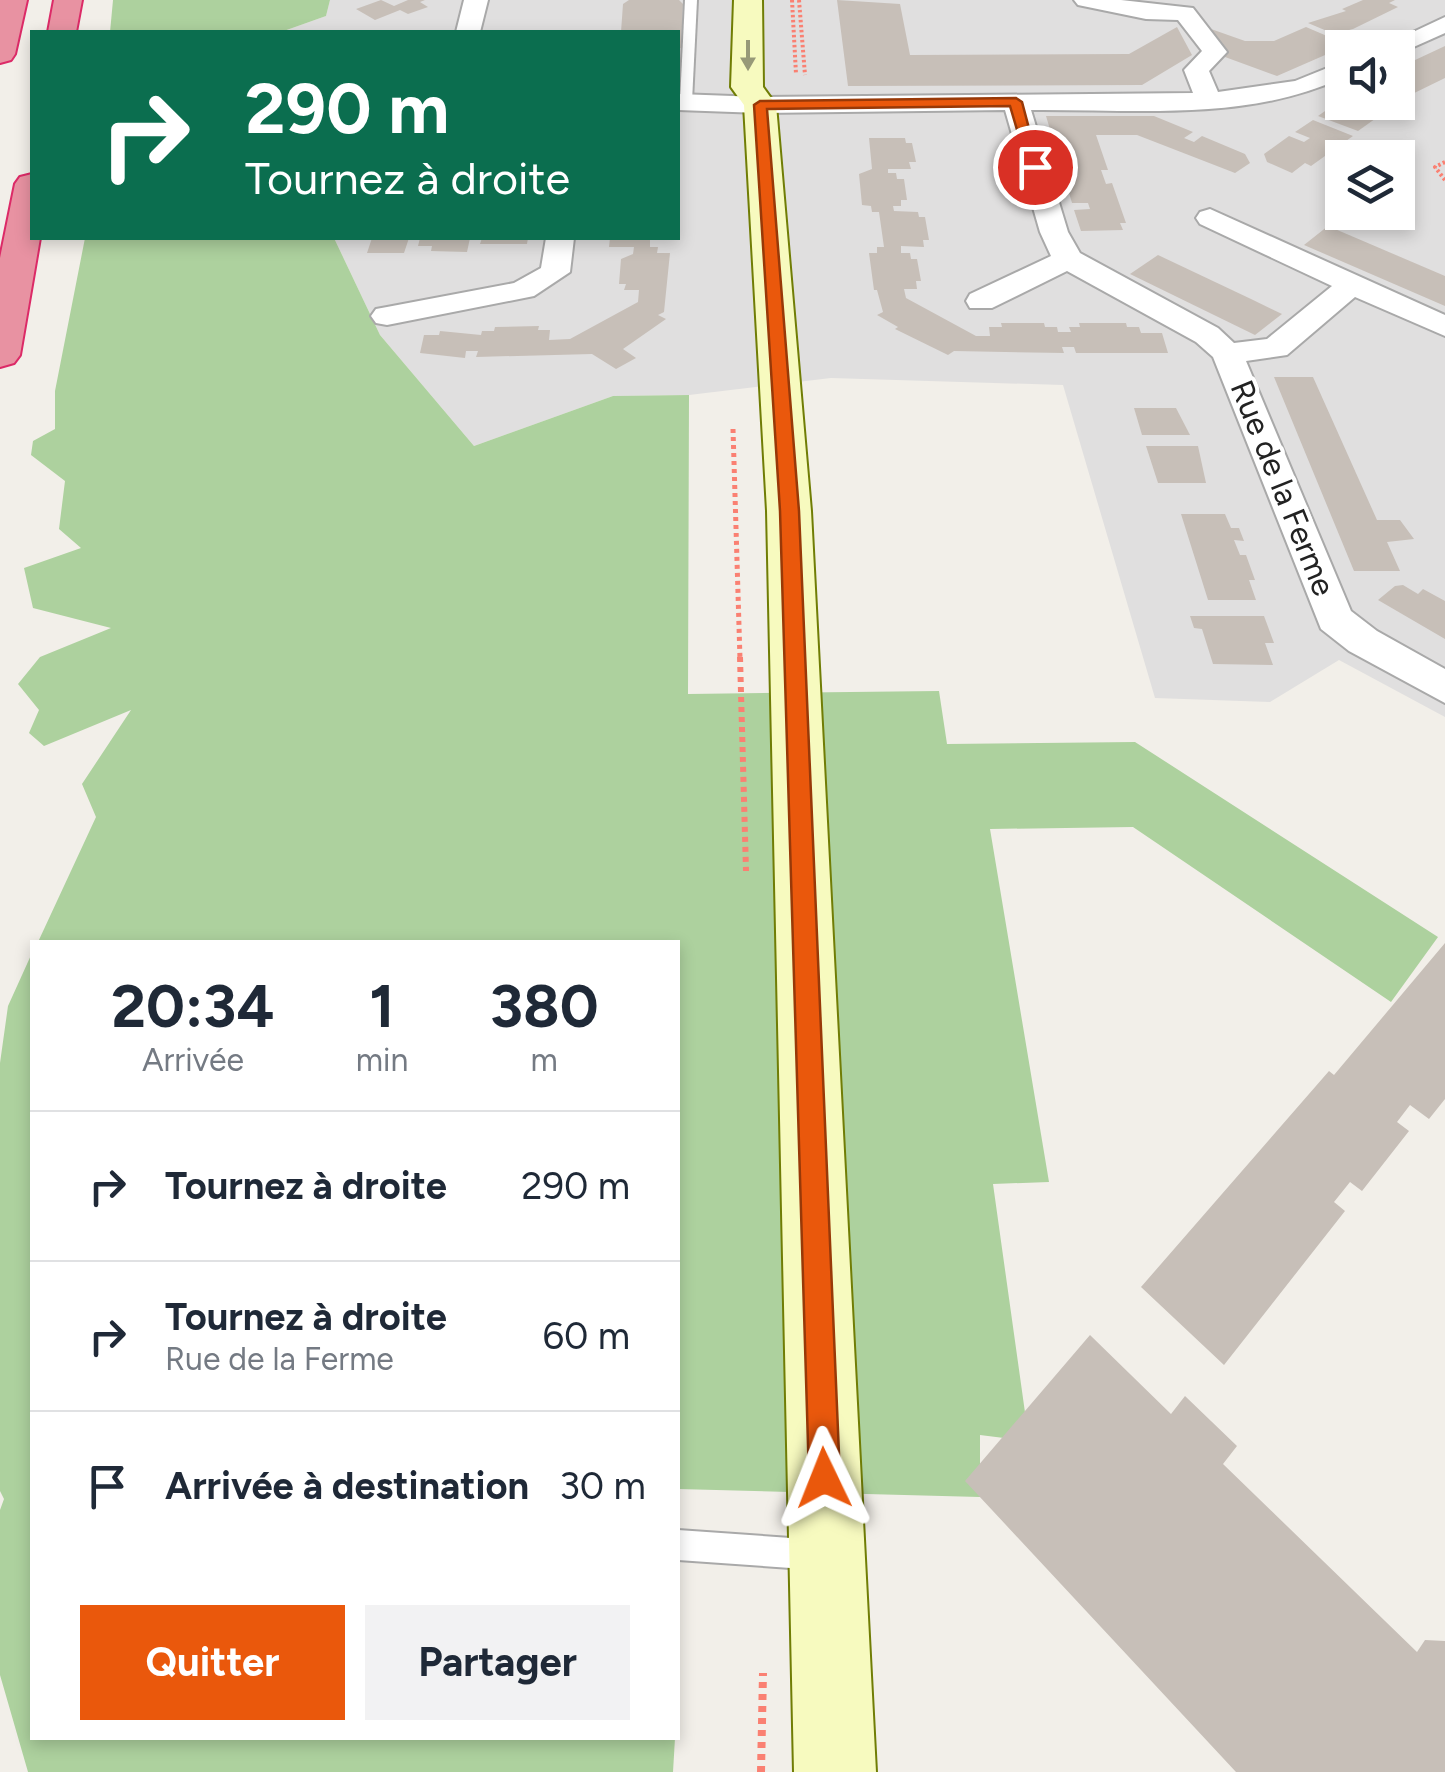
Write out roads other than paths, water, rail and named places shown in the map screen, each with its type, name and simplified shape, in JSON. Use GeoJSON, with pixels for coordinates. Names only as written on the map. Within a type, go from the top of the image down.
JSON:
{"type":"FeatureCollection","features":[{"type":"Feature","properties":{"kind":"highway"},"geometry":{"type":"LineString","coordinates":[[0,54],[13,0]]}},
{"type":"Feature","properties":{"kind":"highway"},"geometry":{"type":"LineString","coordinates":[[62,30],[68,0]]}},
{"type":"Feature","properties":{"kind":"highway"},"geometry":{"type":"LineString","coordinates":[[0,354],[30,195]]}},
{"type":"Feature","properties":{"kind":"main road"},"geometry":{"type":"LineString","coordinates":[[748,0],[747,87],[760,105],[790,511],[836,1772]]}},
{"type":"Feature","properties":{"kind":"main road"},"geometry":{"type":"LineString","coordinates":[[760,105],[773,86],[768,0]]}},
{"type":"Feature","properties":{"kind":"street"},"geometry":{"type":"LineString","coordinates":[[468,30],[476,0]]}},
{"type":"Feature","properties":{"kind":"street"},"geometry":{"type":"LineString","coordinates":[[1086,0],[1127,10],[1196,10],[1215,52],[1196,70],[1210,100]]}},
{"type":"Feature","properties":{"kind":"street"},"geometry":{"type":"LineString","coordinates":[[1415,32],[1440,15]]}},
{"type":"Feature","properties":{"kind":"street"},"geometry":{"type":"LineString","coordinates":[[682,102],[760,105],[1237,100],[1302,87],[1325,77]]}},
{"type":"Feature","properties":{"kind":"street"},"geometry":{"type":"LineString","coordinates":[[981,301],[1068,259],[1054,232],[1016,102]]}},
{"type":"Feature","properties":{"kind":"street"},"geometry":{"type":"LineString","coordinates":[[1210,218],[1445,327]]}},
{"type":"Feature","properties":{"kind":"street"},"geometry":{"type":"LineString","coordinates":[[387,316],[523,290],[555,272],[560,240]]}},
{"type":"Feature","properties":{"kind":"street","name":"Rue de la Ferme"},"geometry":{"type":"LineString","coordinates":[[1068,259],[1207,335],[1227,353],[1335,619],[1363,641],[1445,688]]}},
{"type":"Feature","properties":{"kind":"street"},"geometry":{"type":"LineString","coordinates":[[1227,353],[1276,348],[1352,284]]}},
{"type":"Feature","properties":{"kind":"lane"},"geometry":{"type":"LineString","coordinates":[[682,102],[690,0]]}},
{"type":"Feature","properties":{"kind":"lane"},"geometry":{"type":"LineString","coordinates":[[680,1546],[827,1556]]}}]}
